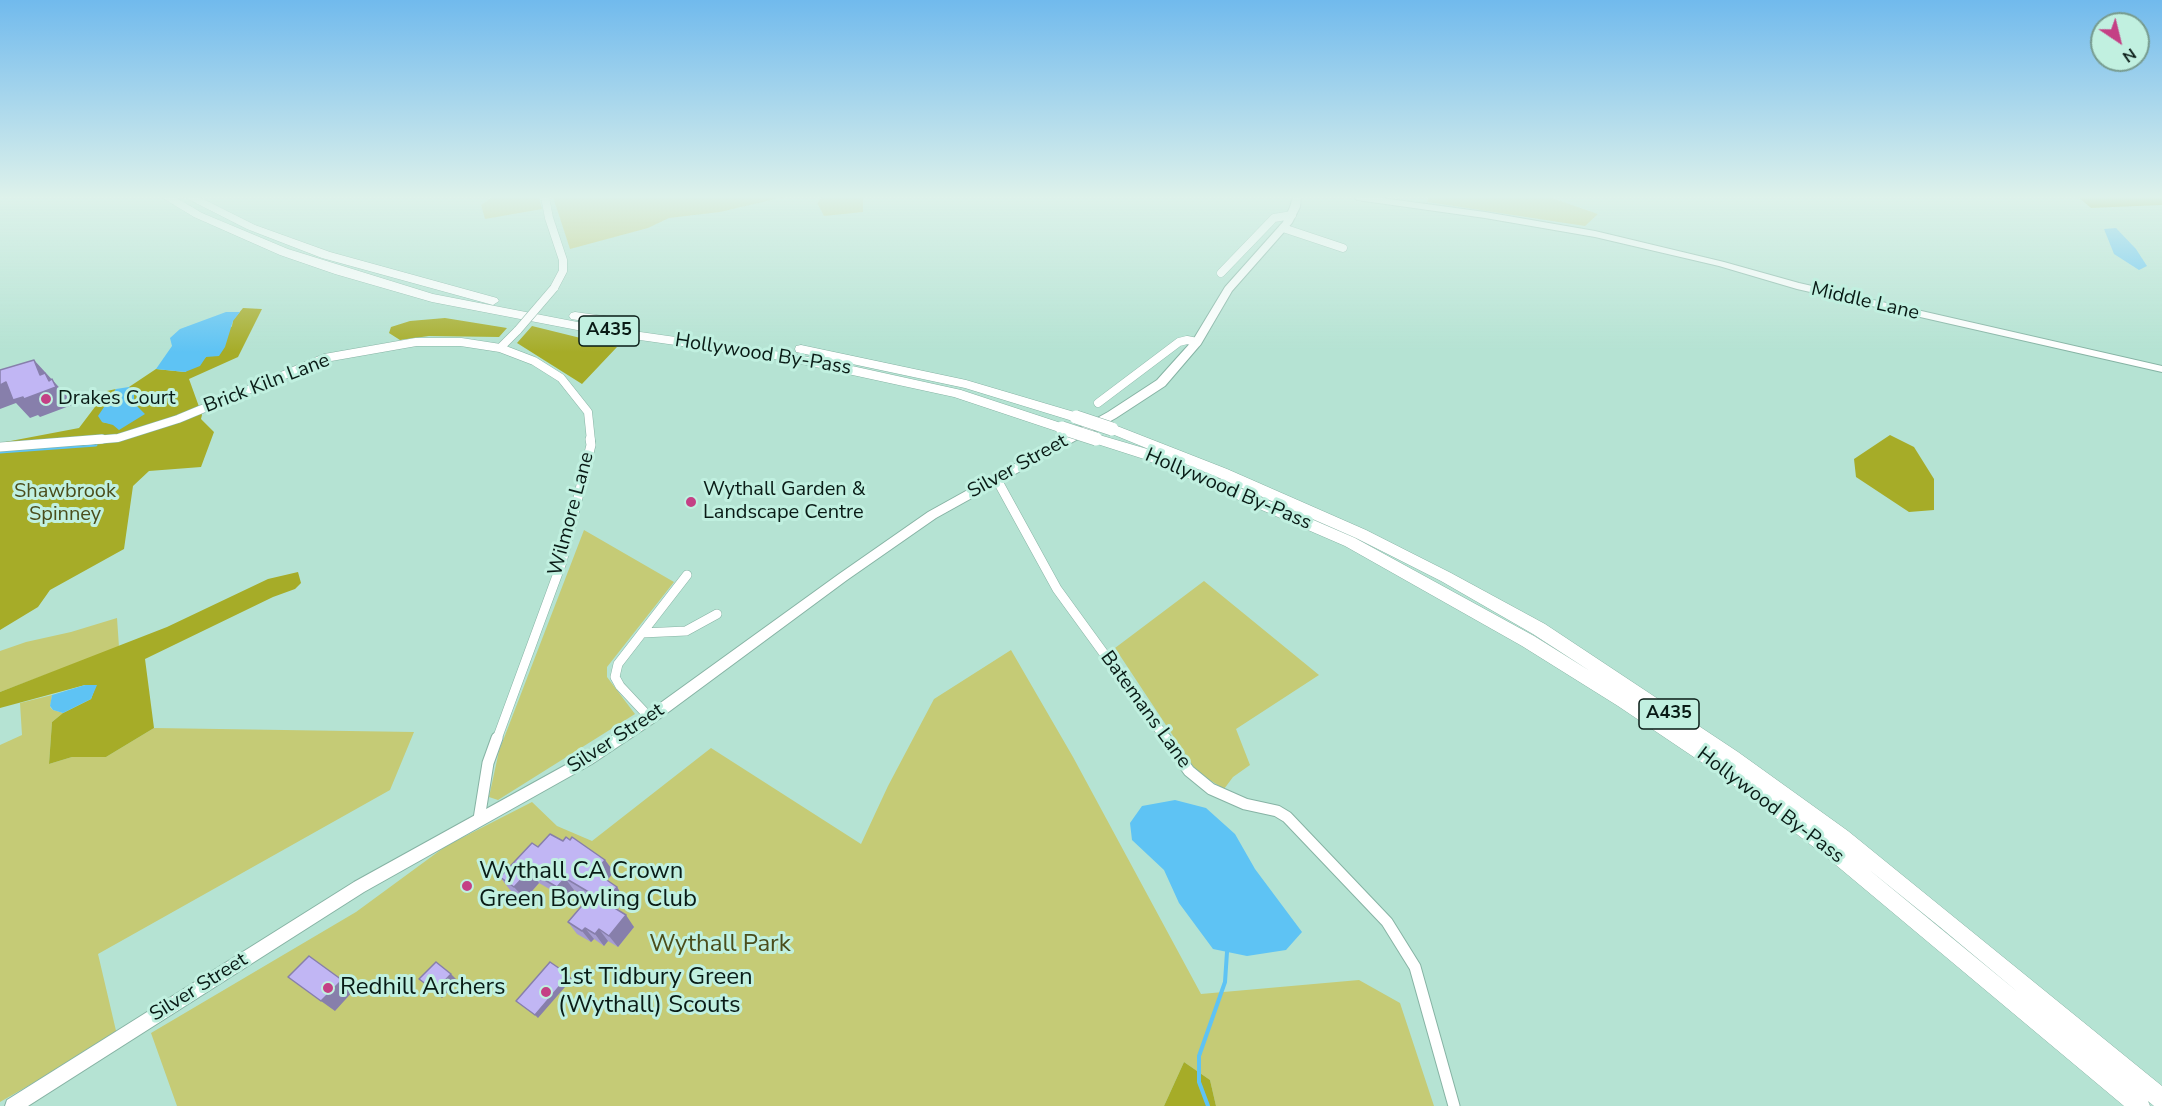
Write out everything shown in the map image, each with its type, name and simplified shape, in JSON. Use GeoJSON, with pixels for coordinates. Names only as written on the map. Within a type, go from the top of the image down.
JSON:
{"type":"FeatureCollection","features":[{"type":"Feature","properties":{"kind":"highway","name":"Hollywood By-Pass"},"geometry":{"type":"LineString","coordinates":[[276,249],[339,271],[432,298],[598,330],[788,357],[956,393],[1149,455],[1350,542],[1518,635],[1615,695],[1722,767],[1830,849],[1929,929],[2140,1106]]}},
{"type":"Feature","properties":{"kind":"highway","name":"Hollywood By-Pass"},"geometry":{"type":"LineString","coordinates":[[309,249],[478,298],[543,311],[781,346],[860,360],[966,384],[1112,429],[1222,473],[1361,534],[1446,577],[1548,635],[1732,757],[1842,837],[2162,1099]]}},
{"type":"Feature","properties":{"kind":"street"},"geometry":{"type":"LineString","coordinates":[[500,348],[554,288],[563,271],[563,260],[559,249]]}},
{"type":"Feature","properties":{"kind":"street"},"geometry":{"type":"LineString","coordinates":[[1221,273],[1244,249]]}},
{"type":"Feature","properties":{"kind":"street","name":"Silver Street"},"geometry":{"type":"LineString","coordinates":[[13,1106],[359,887],[587,760],[650,718],[932,515],[1103,420],[1161,383],[1197,342],[1228,289],[1264,249]]}},
{"type":"Feature","properties":{"kind":"street","name":"Middle Lane"},"geometry":{"type":"LineString","coordinates":[[1656,249],[1797,286],[2162,369]]}},
{"type":"Feature","properties":{"kind":"street"},"geometry":{"type":"LineString","coordinates":[[1098,403],[1179,342],[1187,340],[1197,342]]}},
{"type":"Feature","properties":{"kind":"street","name":"Brick Kiln Lane"},"geometry":{"type":"LineString","coordinates":[[0,447],[43,446],[118,438],[178,418],[297,368],[325,358],[362,350],[440,341],[500,348]]}},
{"type":"Feature","properties":{"kind":"street","name":"Wilmore Lane"},"geometry":{"type":"LineString","coordinates":[[479,819],[488,763],[562,562],[591,445],[588,412],[561,378],[534,361],[500,348]]}},
{"type":"Feature","properties":{"kind":"street","name":"Batemans Lane"},"geometry":{"type":"LineString","coordinates":[[996,478],[1057,590],[1189,771],[1211,789],[1245,804],[1287,817],[1387,922],[1415,967],[1454,1106]]}},
{"type":"Feature","properties":{"kind":"street"},"geometry":{"type":"LineString","coordinates":[[650,718],[628,697],[615,677],[618,664],[687,575]]}},
{"type":"Feature","properties":{"kind":"street"},"geometry":{"type":"LineString","coordinates":[[642,633],[686,631],[717,614]]}},
{"type":"Feature","properties":{"kind":"green space","name":"Shawbrook Spinney"},"geometry":{"type":"Polygon","coordinates":[[[243,308],[262,309],[238,357],[189,379],[202,415],[201,419],[214,432],[201,467],[149,471],[133,486],[124,549],[50,590],[38,607],[0,630],[0,443],[79,428],[107,391],[116,389],[105,403],[102,422],[113,424],[139,410],[134,403],[134,393],[129,387],[156,369],[185,372],[206,357],[232,326],[233,320],[243,308]]]}},
{"type":"Feature","properties":{"kind":"green space"},"geometry":{"type":"Polygon","coordinates":[[[445,318],[507,328],[499,337],[429,336],[400,340],[389,333],[391,327],[410,321],[445,318]]]}},
{"type":"Feature","properties":{"kind":"green space"},"geometry":{"type":"Polygon","coordinates":[[[532,326],[617,347],[582,384],[517,343],[532,326]]]}},
{"type":"Feature","properties":{"kind":"green space"},"geometry":{"type":"Polygon","coordinates":[[[1890,435],[1914,447],[1934,479],[1934,510],[1909,512],[1856,477],[1854,459],[1890,435]]]}},
{"type":"Feature","properties":{"kind":"green space"},"geometry":{"type":"Polygon","coordinates":[[[584,530],[674,582],[607,667],[607,677],[635,714],[498,800],[489,797],[499,751],[584,530]]]}},
{"type":"Feature","properties":{"kind":"green space"},"geometry":{"type":"Polygon","coordinates":[[[298,572],[301,583],[295,589],[273,597],[145,659],[154,728],[106,757],[72,757],[49,764],[52,722],[63,713],[91,699],[96,685],[85,685],[0,708],[0,692],[167,627],[268,579],[298,572]]]}},
{"type":"Feature","properties":{"kind":"green space"},"geometry":{"type":"Polygon","coordinates":[[[1204,581],[1319,675],[1236,729],[1250,765],[1233,777],[1224,789],[1197,772],[1115,648],[1204,581]]]}},
{"type":"Feature","properties":{"kind":"green space"},"geometry":{"type":"Polygon","coordinates":[[[117,618],[119,647],[0,692],[0,651],[117,618]]]}},
{"type":"Feature","properties":{"kind":"green space","name":"Wythall Park"},"geometry":{"type":"Polygon","coordinates":[[[1011,650],[1073,757],[1201,994],[1359,980],[1400,1003],[1434,1106],[1216,1106],[1210,1080],[1184,1062],[1164,1106],[177,1106],[151,1033],[356,912],[446,846],[532,802],[557,826],[592,841],[711,748],[861,844],[888,786],[934,699],[1011,650]]]}},
{"type":"Feature","properties":{"kind":"green space"},"geometry":{"type":"Polygon","coordinates":[[[52,695],[50,707],[63,713],[52,722],[49,764],[72,757],[106,757],[154,728],[414,732],[390,790],[98,954],[117,1035],[0,1102],[0,745],[22,735],[20,703],[52,695]]]}},
{"type":"Feature","properties":{"kind":"green space"},"geometry":{"type":"Polygon","coordinates":[[[1184,1062],[1210,1080],[1216,1106],[1164,1106],[1184,1062]]]}},
{"type":"Feature","properties":{"kind":"water"},"geometry":{"type":"Polygon","coordinates":[[[2112,249],[2136,249],[2147,266],[2139,270],[2114,254],[2112,249]]]}},
{"type":"Feature","properties":{"kind":"water"},"geometry":{"type":"Polygon","coordinates":[[[226,312],[240,312],[233,321],[225,347],[219,356],[206,357],[200,366],[185,372],[156,369],[172,346],[170,338],[180,329],[226,312]]]}},
{"type":"Feature","properties":{"kind":"water"},"geometry":{"type":"Polygon","coordinates":[[[129,387],[134,393],[134,403],[145,414],[119,430],[113,425],[102,422],[98,416],[116,389],[129,387]]]}},
{"type":"Feature","properties":{"kind":"water"},"geometry":{"type":"Polygon","coordinates":[[[85,685],[97,685],[91,699],[63,713],[53,710],[50,706],[52,695],[85,685]]]}},
{"type":"Feature","properties":{"kind":"water"},"geometry":{"type":"Polygon","coordinates":[[[1175,800],[1206,808],[1235,834],[1255,869],[1302,932],[1286,950],[1247,956],[1213,949],[1179,903],[1164,870],[1132,840],[1130,823],[1142,806],[1175,800]]]}},
{"type":"Feature","properties":{"kind":"building"},"geometry":{"type":"Polygon","coordinates":[[[34,360],[40,375],[45,373],[56,387],[24,399],[23,397],[13,400],[6,382],[0,385],[0,370],[34,360]]]}},
{"type":"Feature","properties":{"kind":"building"},"geometry":{"type":"Polygon","coordinates":[[[550,834],[563,841],[566,837],[570,840],[572,837],[605,860],[595,872],[617,887],[605,902],[626,915],[609,936],[599,929],[595,934],[585,928],[582,931],[568,922],[592,894],[565,878],[557,887],[529,871],[514,887],[500,877],[532,843],[538,847],[550,834]]]}},
{"type":"Feature","properties":{"kind":"building"},"geometry":{"type":"Polygon","coordinates":[[[309,956],[342,980],[321,1001],[288,977],[309,956]]]}},
{"type":"Feature","properties":{"kind":"building"},"geometry":{"type":"Polygon","coordinates":[[[436,962],[451,974],[435,991],[419,979],[436,962]]]}},
{"type":"Feature","properties":{"kind":"building","name":"1st Tidbury Green (Wythall) Scouts"},"geometry":{"type":"Polygon","coordinates":[[[550,962],[569,975],[535,1015],[516,1001],[550,962]]]}},
{"type":"Feature","properties":{"kind":"waterway"},"geometry":{"type":"LineString","coordinates":[[0,452],[96,445]]}},
{"type":"Feature","properties":{"kind":"waterway"},"geometry":{"type":"LineString","coordinates":[[1208,1106],[1199,1082],[1199,1056],[1225,982],[1227,952]]}},
{"type":"Feature","properties":{"kind":"place","name":"Drakes Court"},"geometry":{"type":"Point","coordinates":[46,399]}},
{"type":"Feature","properties":{"kind":"place","name":"Wythall Garden & Landscape Centre"},"geometry":{"type":"Point","coordinates":[691,502]}},
{"type":"Feature","properties":{"kind":"place","name":"Wythall CA Crown Green Bowling Club"},"geometry":{"type":"Point","coordinates":[467,886]}},
{"type":"Feature","properties":{"kind":"place","name":"Redhill Archers"},"geometry":{"type":"Point","coordinates":[328,988]}},
{"type":"Feature","properties":{"kind":"place","name":"1st Tidbury Green (Wythall) Scouts"},"geometry":{"type":"Point","coordinates":[546,992]}}]}
